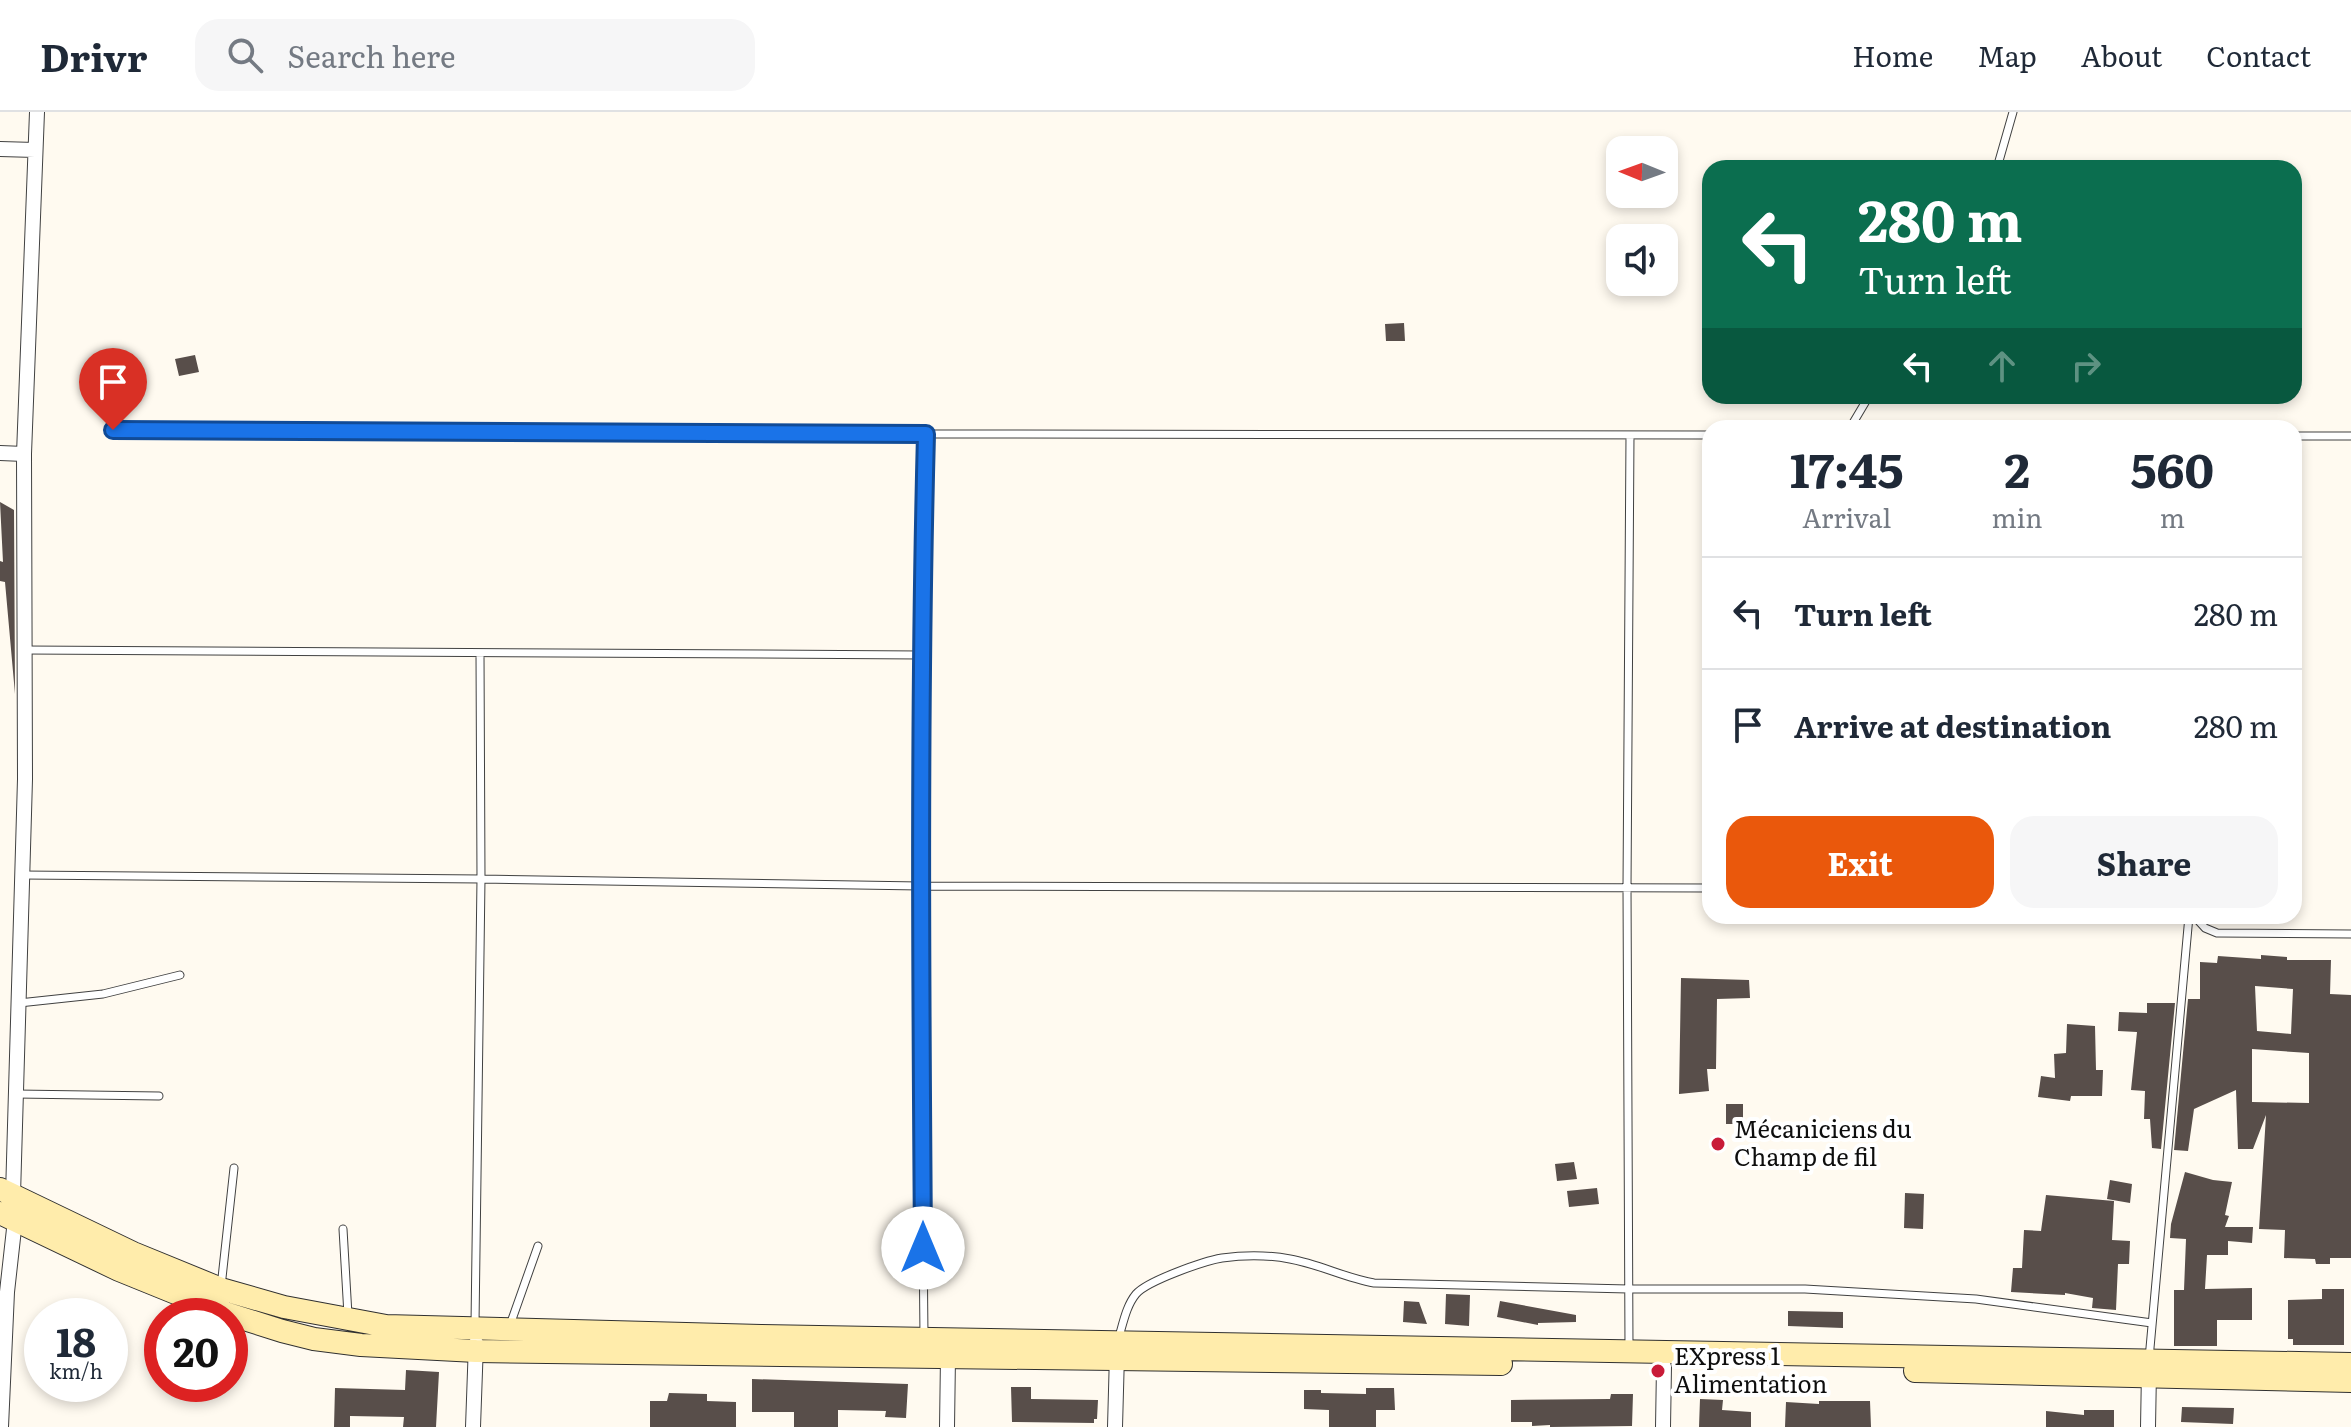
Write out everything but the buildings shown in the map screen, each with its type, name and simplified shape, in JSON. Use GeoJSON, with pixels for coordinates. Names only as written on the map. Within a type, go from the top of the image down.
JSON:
{"type":"FeatureCollection","features":[{"type":"Feature","properties":{"kind":"street"},"geometry":{"type":"LineString","coordinates":[[1,1427],[3,1292],[19,1003],[25,779],[24,454],[37,112]]}},
{"type":"Feature","properties":{"kind":"street"},"geometry":{"type":"LineString","coordinates":[[0,149],[35,150]]}},
{"type":"Feature","properties":{"kind":"street"},"geometry":{"type":"LineString","coordinates":[[0,453],[24,454]]}},
{"type":"Feature","properties":{"kind":"street"},"geometry":{"type":"LineString","coordinates":[[7,1204],[119,1270],[225,1313],[314,1339],[361,1345],[476,1340],[948,1357],[1117,1350],[1629,1351],[2149,1369],[2351,1381]]}},
{"type":"Feature","properties":{"kind":"street"},"geometry":{"type":"LineString","coordinates":[[7,1204],[221,1289],[284,1307],[348,1320],[476,1340],[508,1331],[924,1339],[1117,1350],[1972,1373],[2351,1364]]}},
{"type":"Feature","properties":{"kind":"street"},"geometry":{"type":"LineString","coordinates":[[473,1427],[476,1340]]}},
{"type":"Feature","properties":{"kind":"street"},"geometry":{"type":"LineString","coordinates":[[1115,1427],[1117,1350]]}},
{"type":"Feature","properties":{"kind":"street"},"geometry":{"type":"LineString","coordinates":[[947,1427],[948,1357]]}},
{"type":"Feature","properties":{"kind":"street"},"geometry":{"type":"LineString","coordinates":[[1663,1427],[1664,1366]]}},
{"type":"Feature","properties":{"kind":"street"},"geometry":{"type":"LineString","coordinates":[[2148,1427],[2149,1369]]}},
{"type":"Feature","properties":{"kind":"lane"},"geometry":{"type":"LineString","coordinates":[[1999,160],[2013,112]]}},
{"type":"Feature","properties":{"kind":"lane"},"geometry":{"type":"LineString","coordinates":[[113,430],[1702,435]]}},
{"type":"Feature","properties":{"kind":"lane"},"geometry":{"type":"LineString","coordinates":[[924,1339],[920,886],[926,434]]}},
{"type":"Feature","properties":{"kind":"lane"},"geometry":{"type":"LineString","coordinates":[[1629,1351],[1627,887],[1630,435]]}},
{"type":"Feature","properties":{"kind":"lane"},"geometry":{"type":"LineString","coordinates":[[2302,436],[2351,436]]}},
{"type":"Feature","properties":{"kind":"lane"},"geometry":{"type":"LineString","coordinates":[[24,650],[921,655]]}},
{"type":"Feature","properties":{"kind":"lane"},"geometry":{"type":"LineString","coordinates":[[476,1340],[480,653]]}},
{"type":"Feature","properties":{"kind":"lane"},"geometry":{"type":"LineString","coordinates":[[22,875],[920,886],[1702,888]]}},
{"type":"Feature","properties":{"kind":"lane"},"geometry":{"type":"LineString","coordinates":[[2149,1369],[2191,924]]}},
{"type":"Feature","properties":{"kind":"lane"},"geometry":{"type":"LineString","coordinates":[[2201,924],[2217,933],[2351,934]]}},
{"type":"Feature","properties":{"kind":"lane"},"geometry":{"type":"LineString","coordinates":[[19,1003],[103,994],[180,975]]}},
{"type":"Feature","properties":{"kind":"lane"},"geometry":{"type":"LineString","coordinates":[[16,1094],[159,1096]]}},
{"type":"Feature","properties":{"kind":"lane"},"geometry":{"type":"LineString","coordinates":[[221,1289],[234,1168]]}},
{"type":"Feature","properties":{"kind":"lane"},"geometry":{"type":"LineString","coordinates":[[343,1229],[348,1320]]}},
{"type":"Feature","properties":{"kind":"lane"},"geometry":{"type":"LineString","coordinates":[[508,1331],[538,1246]]}},
{"type":"Feature","properties":{"kind":"lane"},"geometry":{"type":"LineString","coordinates":[[1117,1350],[1130,1303],[1139,1290],[1150,1283],[1220,1259],[1267,1256],[1292,1259],[1374,1283],[1628,1289],[1805,1289],[1976,1299],[2152,1323]]}},
{"type":"Feature","properties":{"kind":"place","name":"Mécaniciens du Champ de fil"},"geometry":{"type":"Point","coordinates":[1718,1144]}},
{"type":"Feature","properties":{"kind":"place","name":"EXpress 1 Alimentation"},"geometry":{"type":"Point","coordinates":[1658,1371]}},
{"type":"Feature","properties":{"kind":"route"},"geometry":{"type":"LineString","coordinates":[[113,430],[926,434],[920,886],[923,1248]]}}]}
